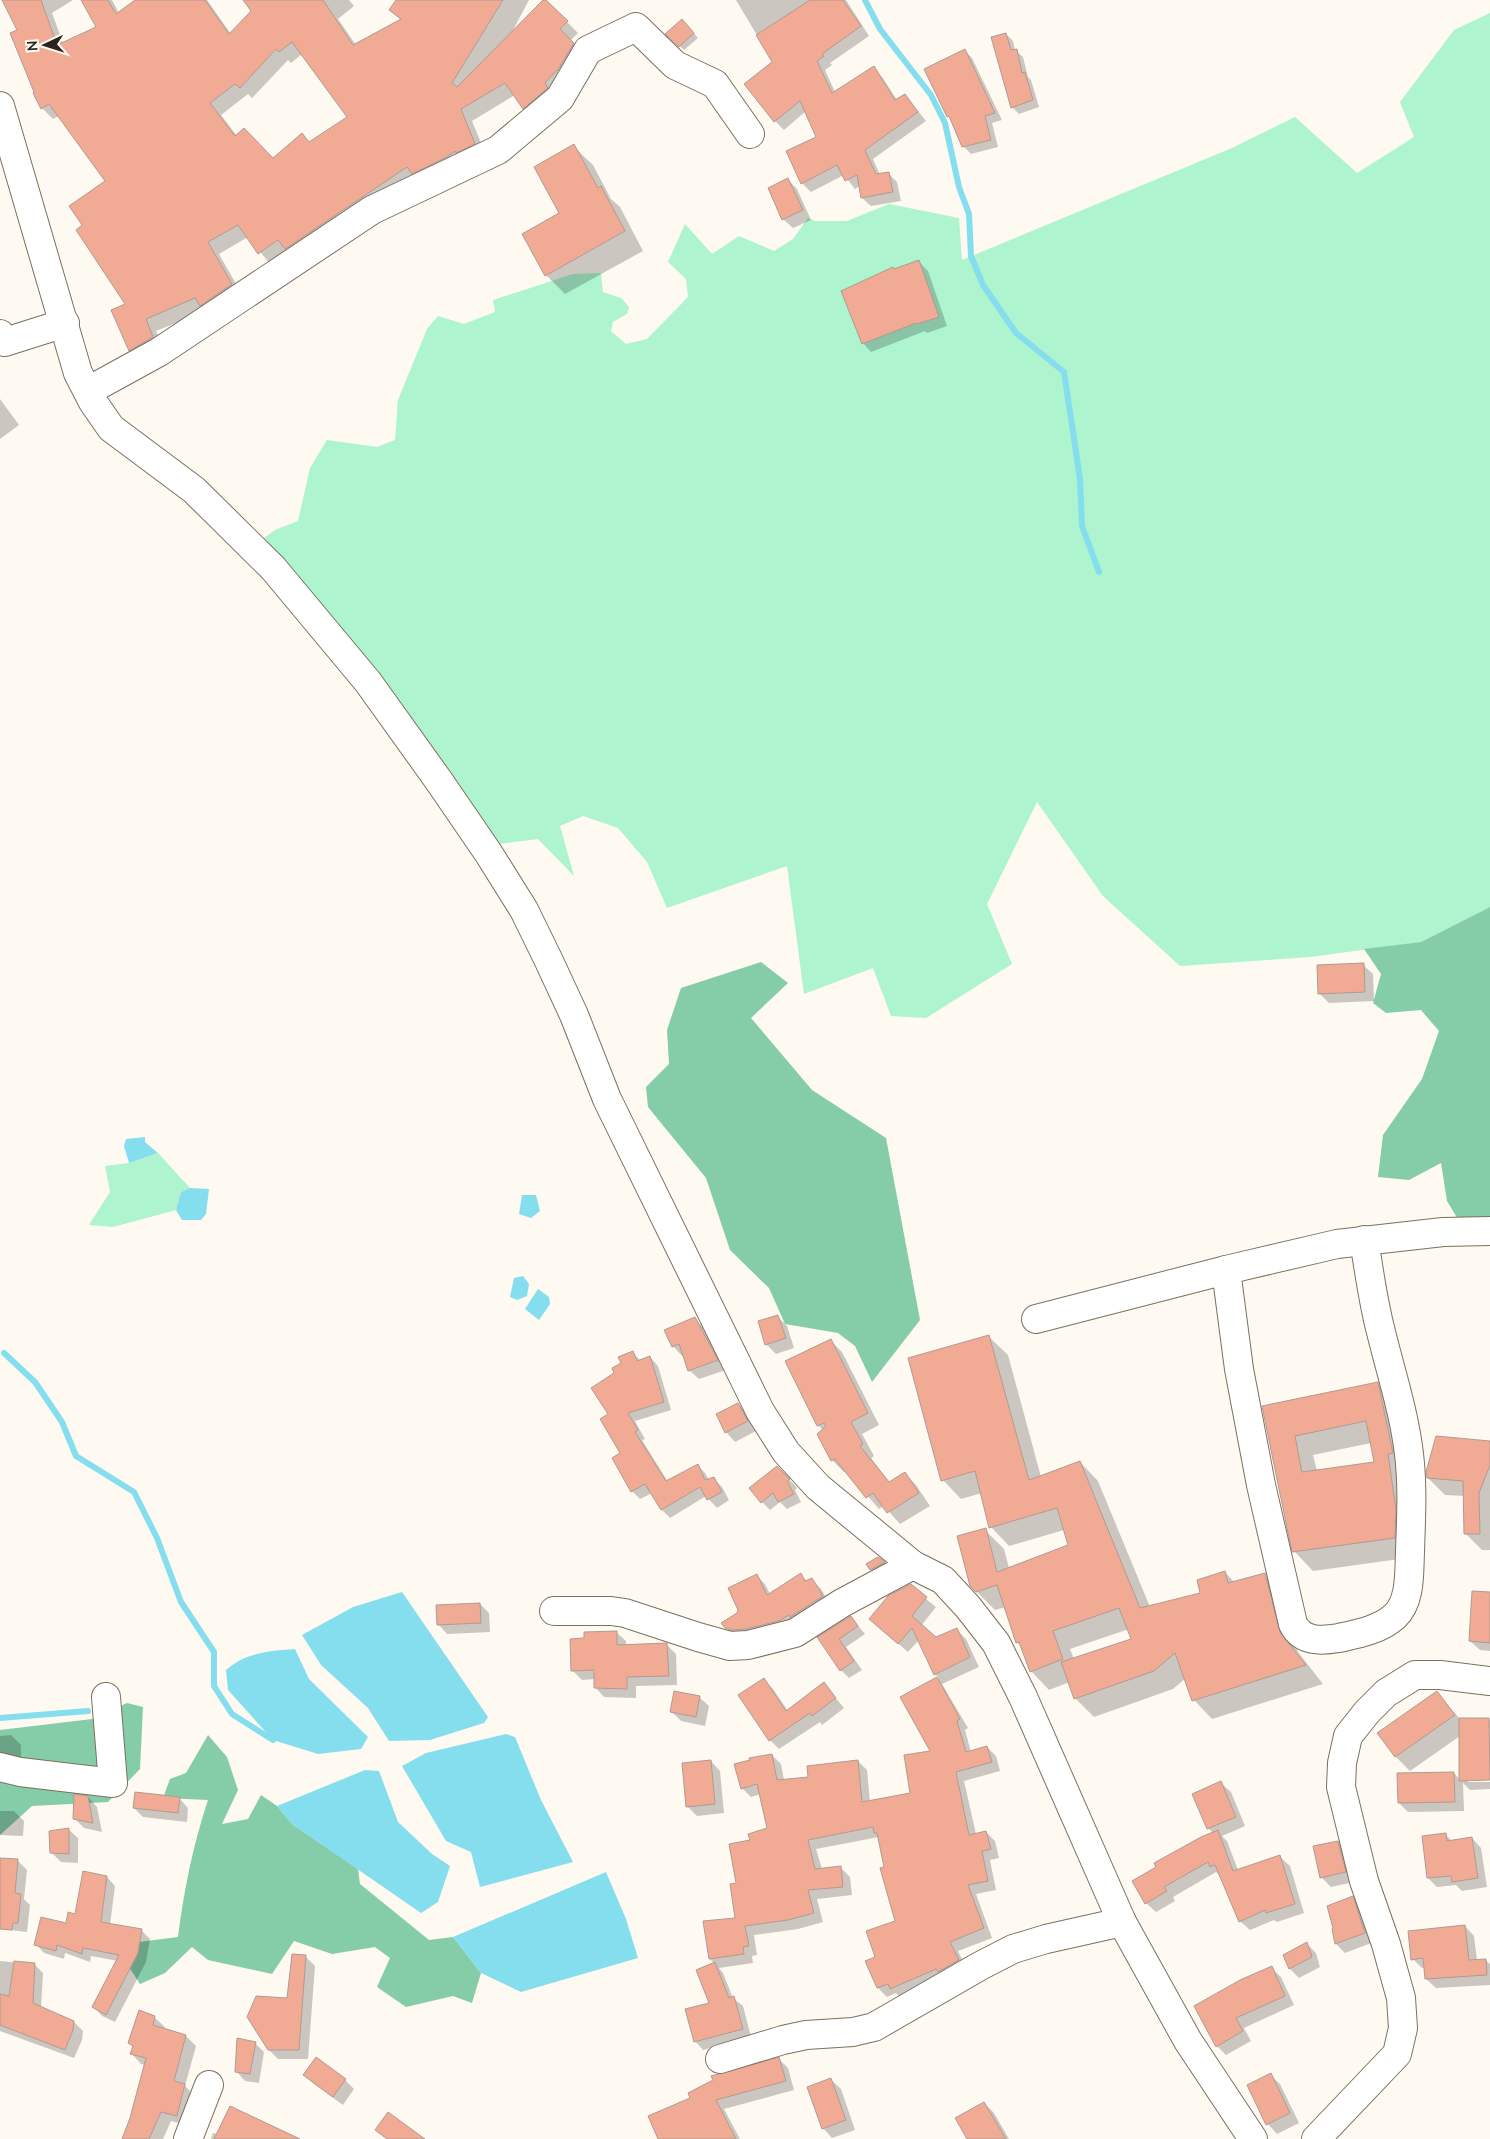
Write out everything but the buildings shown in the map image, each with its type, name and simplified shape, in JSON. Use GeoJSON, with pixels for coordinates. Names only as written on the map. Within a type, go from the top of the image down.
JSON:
{"type":"FeatureCollection","features":[{"type":"Feature","properties":{"kind":"street"},"geometry":{"type":"LineString","coordinates":[[88,391],[159,352],[372,210],[498,150],[560,98],[588,50],[636,27],[675,65],[715,84],[750,134]]}},
{"type":"Feature","properties":{"kind":"street"},"geometry":{"type":"LineString","coordinates":[[0,106],[34,228],[65,323],[78,373],[88,391],[111,428],[194,490],[273,568],[368,682],[439,781],[524,910],[574,1015],[607,1098],[760,1411],[786,1452],[818,1487],[913,1565],[943,1580],[968,1607],[996,1643],[1023,1697],[1122,1922],[1188,2041],[1253,2139]]}},
{"type":"Feature","properties":{"kind":"street"},"geometry":{"type":"LineString","coordinates":[[0,334],[5,342],[65,323]]}},
{"type":"Feature","properties":{"kind":"street"},"geometry":{"type":"LineString","coordinates":[[1036,1319],[1226,1270],[1364,1240],[1443,1232],[1490,1231]]}},
{"type":"Feature","properties":{"kind":"street"},"geometry":{"type":"LineString","coordinates":[[1226,1270],[1239,1369],[1261,1485],[1293,1624],[1297,1632],[1307,1638],[1324,1641],[1348,1636],[1367,1631],[1396,1616],[1409,1585],[1412,1491],[1409,1451],[1393,1374],[1381,1332],[1364,1240]]}},
{"type":"Feature","properties":{"kind":"street"},"geometry":{"type":"LineString","coordinates":[[554,1610],[625,1613],[730,1646],[748,1645],[795,1632],[842,1603],[913,1565]]}},
{"type":"Feature","properties":{"kind":"street"},"geometry":{"type":"LineString","coordinates":[[1316,2139],[1397,2054],[1403,2028],[1400,1998],[1386,1944],[1364,1881],[1341,1787],[1342,1763],[1348,1736],[1367,1712],[1386,1693],[1415,1675],[1440,1675],[1490,1680]]}},
{"type":"Feature","properties":{"kind":"street"},"geometry":{"type":"LineString","coordinates":[[0,1766],[20,1772],[113,1783],[106,1697]]}},
{"type":"Feature","properties":{"kind":"street"},"geometry":{"type":"LineString","coordinates":[[720,2059],[806,2035],[853,2032],[874,2027],[1013,1949],[1046,1938],[1122,1922]]}},
{"type":"Feature","properties":{"kind":"street"},"geometry":{"type":"LineString","coordinates":[[188,2139],[209,2085]]}},
{"type":"Feature","properties":{"kind":"green space"},"geometry":{"type":"Polygon","coordinates":[[[1490,13],[1490,907],[1421,942],[1310,957],[1180,966],[1103,896],[1037,802],[987,904],[1012,964],[926,1018],[891,1016],[873,968],[804,994],[787,866],[667,908],[647,862],[618,828],[583,816],[560,826],[574,876],[538,839],[499,844],[326,611],[264,538],[275,530],[298,521],[310,468],[327,440],[377,447],[395,440],[398,400],[427,329],[438,316],[464,324],[495,312],[493,300],[573,274],[601,273],[603,292],[621,298],[629,307],[627,314],[613,322],[611,331],[626,344],[647,339],[688,297],[686,279],[668,262],[685,224],[712,254],[739,236],[774,251],[793,239],[808,218],[815,221],[847,221],[889,204],[959,218],[962,260],[1232,148],[1295,117],[1357,173],[1414,137],[1400,102],[1454,30],[1490,13]]]}},
{"type":"Feature","properties":{"kind":"green space"},"geometry":{"type":"Polygon","coordinates":[[[1490,907],[1490,1224],[1459,1221],[1447,1201],[1441,1163],[1409,1180],[1378,1177],[1383,1135],[1422,1079],[1439,1031],[1421,1010],[1386,1013],[1373,1003],[1381,974],[1364,949],[1421,942],[1490,907]]]}},
{"type":"Feature","properties":{"kind":"green space"},"geometry":{"type":"Polygon","coordinates":[[[761,962],[788,983],[751,1018],[812,1090],[886,1138],[920,1320],[872,1382],[855,1346],[838,1333],[785,1324],[769,1288],[730,1250],[706,1178],[648,1107],[646,1087],[669,1064],[667,1030],[681,988],[761,962]]]}},
{"type":"Feature","properties":{"kind":"green space"},"geometry":{"type":"Polygon","coordinates":[[[158,1153],[190,1188],[181,1192],[176,1210],[113,1227],[89,1225],[110,1192],[105,1166],[129,1163],[158,1153]]]}},
{"type":"Feature","properties":{"kind":"green space"},"geometry":{"type":"Polygon","coordinates":[[[127,1703],[143,1707],[140,1769],[108,1802],[32,1806],[0,1835],[0,1730],[92,1719],[127,1703]]]}},
{"type":"Feature","properties":{"kind":"green space"},"geometry":{"type":"Polygon","coordinates":[[[208,1735],[227,1757],[238,1790],[222,1824],[248,1819],[261,1795],[277,1806],[292,1824],[358,1869],[360,1884],[429,1940],[453,1937],[481,1973],[472,2003],[453,1996],[406,2007],[377,1987],[390,1958],[375,1947],[332,1954],[294,1941],[272,1974],[208,1960],[192,1947],[165,1973],[140,1984],[127,1964],[139,1942],[178,1937],[190,1868],[208,1800],[163,1798],[170,1779],[186,1773],[208,1735]]]}},
{"type":"Feature","properties":{"kind":"water"},"geometry":{"type":"Polygon","coordinates":[[[145,1137],[145,1142],[158,1153],[129,1163],[124,1146],[126,1139],[145,1137]]]}},
{"type":"Feature","properties":{"kind":"water"},"geometry":{"type":"Polygon","coordinates":[[[190,1188],[209,1189],[206,1214],[201,1220],[182,1220],[176,1210],[181,1192],[190,1188]]]}},
{"type":"Feature","properties":{"kind":"water"},"geometry":{"type":"Polygon","coordinates":[[[522,1195],[536,1195],[540,1211],[531,1218],[519,1214],[522,1195]]]}},
{"type":"Feature","properties":{"kind":"water"},"geometry":{"type":"Polygon","coordinates":[[[523,1276],[529,1284],[527,1296],[517,1300],[510,1297],[514,1278],[523,1276]]]}},
{"type":"Feature","properties":{"kind":"water"},"geometry":{"type":"Polygon","coordinates":[[[538,1289],[549,1297],[550,1304],[539,1320],[525,1309],[538,1289]]]}},
{"type":"Feature","properties":{"kind":"water"},"geometry":{"type":"Polygon","coordinates":[[[402,1592],[488,1717],[484,1723],[430,1740],[389,1741],[368,1708],[321,1665],[302,1635],[353,1607],[402,1592]]]}},
{"type":"Feature","properties":{"kind":"water"},"geometry":{"type":"Polygon","coordinates":[[[295,1649],[309,1679],[368,1737],[361,1749],[318,1754],[273,1740],[228,1690],[226,1670],[242,1659],[259,1654],[295,1649]]]}},
{"type":"Feature","properties":{"kind":"water"},"geometry":{"type":"Polygon","coordinates":[[[506,1734],[515,1737],[541,1800],[573,1862],[480,1887],[471,1852],[446,1841],[402,1766],[426,1753],[506,1734]]]}},
{"type":"Feature","properties":{"kind":"water"},"geometry":{"type":"Polygon","coordinates":[[[365,1770],[379,1771],[398,1822],[432,1854],[450,1866],[438,1902],[421,1913],[292,1824],[277,1806],[365,1770]]]}},
{"type":"Feature","properties":{"kind":"water"},"geometry":{"type":"Polygon","coordinates":[[[606,1872],[626,1919],[638,1958],[521,1992],[481,1973],[453,1937],[606,1872]]]}},
{"type":"Feature","properties":{"kind":"waterway"},"geometry":{"type":"LineString","coordinates":[[865,0],[880,29],[931,95],[945,123],[959,187],[969,214],[971,256],[983,285],[1016,333],[1064,372],[1080,479],[1082,526],[1099,572]]}},
{"type":"Feature","properties":{"kind":"waterway"},"geometry":{"type":"LineString","coordinates":[[4,1353],[35,1382],[62,1422],[76,1456],[134,1492],[157,1538],[181,1602],[214,1652],[214,1686],[232,1714],[273,1740]]}},
{"type":"Feature","properties":{"kind":"waterway"},"geometry":{"type":"LineString","coordinates":[[0,1718],[88,1711]]}}]}
